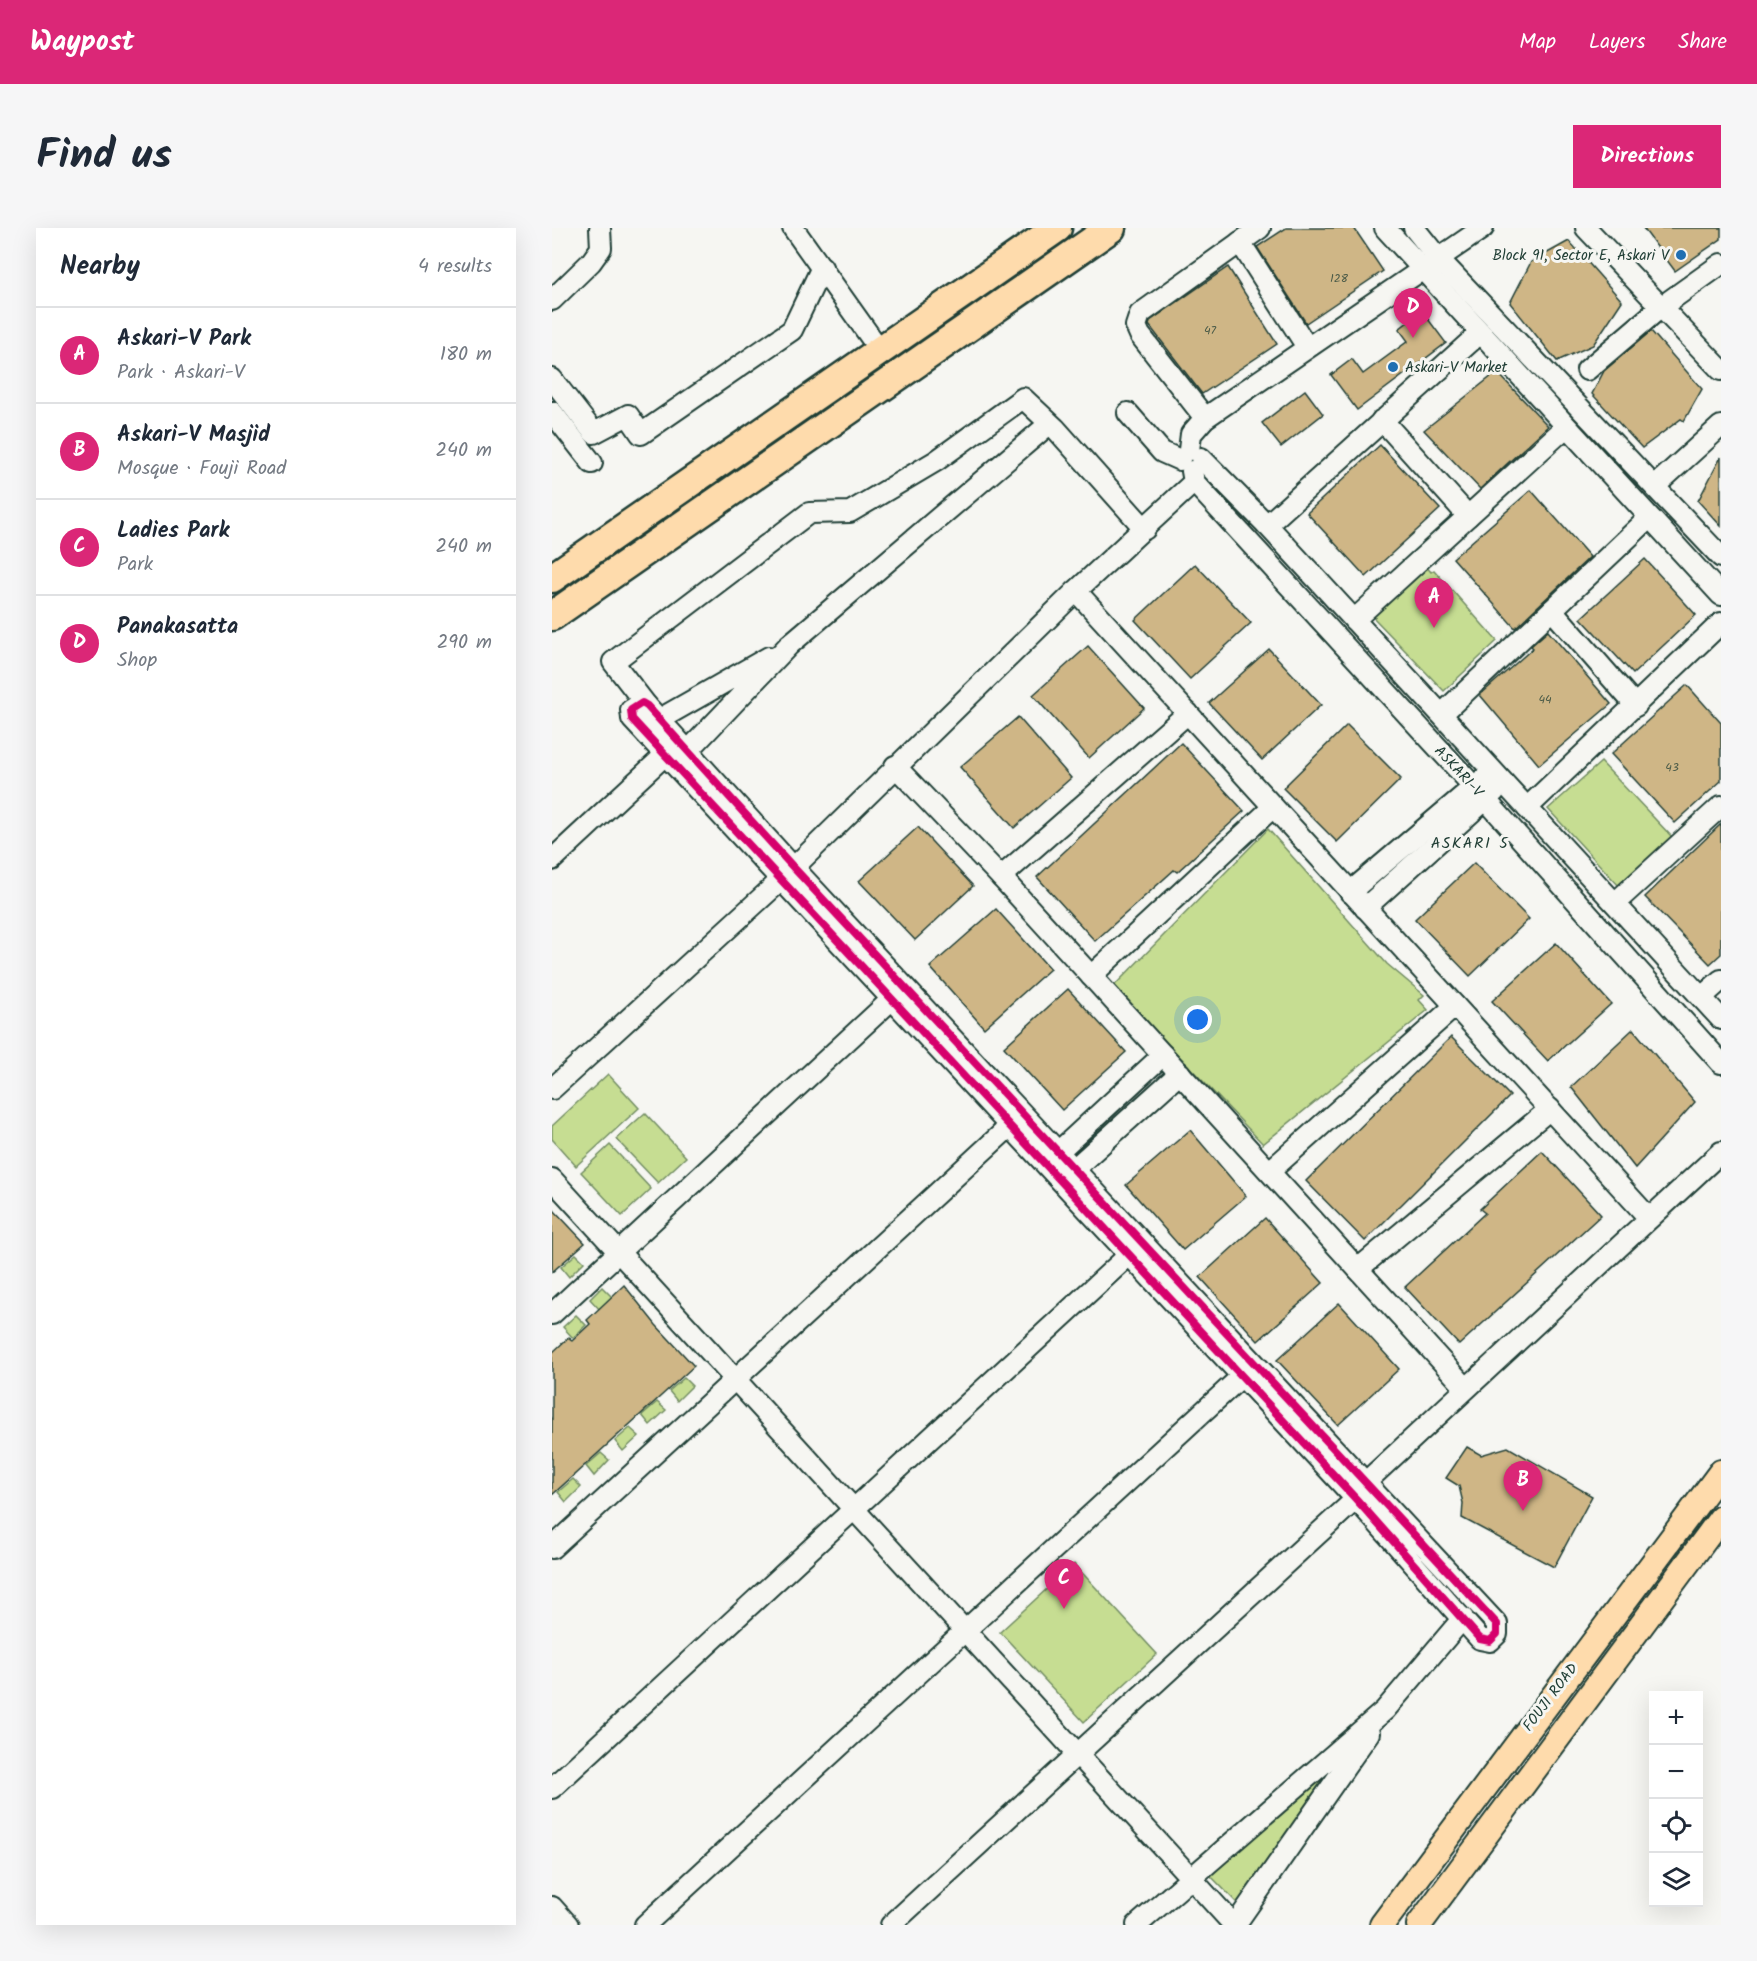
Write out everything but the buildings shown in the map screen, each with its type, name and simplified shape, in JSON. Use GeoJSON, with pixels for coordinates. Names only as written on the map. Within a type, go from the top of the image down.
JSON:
{"type":"FeatureCollection","features":[{"type":"Feature","properties":{"kind":"highway"},"geometry":{"type":"LineString","coordinates":[[552,578],[1057,228]]}},
{"type":"Feature","properties":{"kind":"highway"},"geometry":{"type":"LineString","coordinates":[[552,616],[1111,228]]}},
{"type":"Feature","properties":{"kind":"main road","name":"FOUJI ROAD"},"geometry":{"type":"LineString","coordinates":[[1382,1925],[1721,1472]]}},
{"type":"Feature","properties":{"kind":"main road","name":"FOUJI ROAD"},"geometry":{"type":"LineString","coordinates":[[1419,1925],[1721,1518]]}},
{"type":"Feature","properties":{"kind":"street"},"geometry":{"type":"LineString","coordinates":[[552,300],[591,262],[601,248],[601,228]]}},
{"type":"Feature","properties":{"kind":"street"},"geometry":{"type":"LineString","coordinates":[[793,228],[879,350]]}},
{"type":"Feature","properties":{"kind":"street"},"geometry":{"type":"LineString","coordinates":[[1205,418],[1140,335],[1136,326],[1140,314],[1260,228]]}},
{"type":"Feature","properties":{"kind":"street"},"geometry":{"type":"LineString","coordinates":[[1385,228],[1721,596]]}},
{"type":"Feature","properties":{"kind":"street"},"geometry":{"type":"LineString","coordinates":[[1414,228],[1438,258],[1656,485],[1721,557]]}},
{"type":"Feature","properties":{"kind":"street"},"geometry":{"type":"LineString","coordinates":[[552,1089],[787,874],[1076,591],[1145,529],[1191,464],[1191,434],[1205,418],[1307,346],[1483,228]]}},
{"type":"Feature","properties":{"kind":"street"},"geometry":{"type":"LineString","coordinates":[[1586,228],[1721,370]]}},
{"type":"Feature","properties":{"kind":"street"},"geometry":{"type":"LineString","coordinates":[[1240,242],[1307,346]]}},
{"type":"Feature","properties":{"kind":"street"},"geometry":{"type":"LineString","coordinates":[[1587,370],[1661,307],[1721,264]]}},
{"type":"Feature","properties":{"kind":"street"},"geometry":{"type":"LineString","coordinates":[[552,379],[594,433],[628,415],[641,434],[792,330],[822,267]]}},
{"type":"Feature","properties":{"kind":"street"},"geometry":{"type":"LineString","coordinates":[[1267,525],[1480,333]]}},
{"type":"Feature","properties":{"kind":"street"},"geometry":{"type":"LineString","coordinates":[[654,712],[637,704],[630,714],[665,755],[787,874],[1067,1160],[1497,1624],[1497,1634],[1485,1642],[1356,1499],[891,1000],[787,874],[689,750],[613,662],[809,513],[850,512],[936,461],[1023,398],[1048,425],[1055,428],[1145,529]]}},
{"type":"Feature","properties":{"kind":"street"},"geometry":{"type":"LineString","coordinates":[[552,412],[592,462]]}},
{"type":"Feature","properties":{"kind":"street"},"geometry":{"type":"LineString","coordinates":[[1128,413],[1162,452],[1191,464]]}},
{"type":"Feature","properties":{"kind":"street"},"geometry":{"type":"LineString","coordinates":[[1382,420],[1468,516]]}},
{"type":"Feature","properties":{"kind":"street"},"geometry":{"type":"LineString","coordinates":[[689,750],[789,645],[1048,425]]}},
{"type":"Feature","properties":{"kind":"street"},"geometry":{"type":"LineString","coordinates":[[1656,485],[1721,426]]}},
{"type":"Feature","properties":{"kind":"street"},"geometry":{"type":"LineString","coordinates":[[1354,620],[1566,427]]}},
{"type":"Feature","properties":{"kind":"street","name":"ASKARI-V"},"geometry":{"type":"LineString","coordinates":[[1191,464],[1267,525],[1721,1018]]}},
{"type":"Feature","properties":{"kind":"street","name":"ASKARI-V"},"geometry":{"type":"LineString","coordinates":[[1191,464],[1480,794],[1721,1063]]}},
{"type":"Feature","properties":{"kind":"street"},"geometry":{"type":"LineString","coordinates":[[1442,714],[1649,518]]}},
{"type":"Feature","properties":{"kind":"street"},"geometry":{"type":"LineString","coordinates":[[1076,591],[1649,1218]]}},
{"type":"Feature","properties":{"kind":"street"},"geometry":{"type":"LineString","coordinates":[[1552,610],[1636,706]]}},
{"type":"Feature","properties":{"kind":"street"},"geometry":{"type":"LineString","coordinates":[[1527,808],[1636,706],[1721,622]]}},
{"type":"Feature","properties":{"kind":"street"},"geometry":{"type":"LineString","coordinates":[[654,712],[789,645]]}},
{"type":"Feature","properties":{"kind":"street"},"geometry":{"type":"LineString","coordinates":[[1001,877],[1188,714]]}},
{"type":"Feature","properties":{"kind":"street"},"geometry":{"type":"LineString","coordinates":[[552,860],[665,755]]}},
{"type":"Feature","properties":{"kind":"street"},"geometry":{"type":"LineString","coordinates":[[896,765],[1001,877],[1466,1388]]}},
{"type":"Feature","properties":{"kind":"street"},"geometry":{"type":"LineString","coordinates":[[1365,908],[1498,777]]}},
{"type":"Feature","properties":{"kind":"street"},"geometry":{"type":"LineString","coordinates":[[1350,892],[1480,794]]}},
{"type":"Feature","properties":{"kind":"street"},"geometry":{"type":"LineString","coordinates":[[1615,903],[1721,806]]}},
{"type":"Feature","properties":{"kind":"street"},"geometry":{"type":"LineString","coordinates":[[1091,976],[1274,807]]}},
{"type":"Feature","properties":{"kind":"street"},"geometry":{"type":"LineString","coordinates":[[1702,998],[1721,980]]}},
{"type":"Feature","properties":{"kind":"street"},"geometry":{"type":"LineString","coordinates":[[552,1314],[891,1000]]}},
{"type":"Feature","properties":{"kind":"street"},"geometry":{"type":"LineString","coordinates":[[1270,1172],[1455,1006]]}},
{"type":"Feature","properties":{"kind":"street"},"geometry":{"type":"LineString","coordinates":[[1052,1174],[1163,1055]]}},
{"type":"Feature","properties":{"kind":"street"},"geometry":{"type":"LineString","coordinates":[[1067,1160],[1180,1073]]}},
{"type":"Feature","properties":{"kind":"street"},"geometry":{"type":"LineString","coordinates":[[1358,1269],[1550,1109]]}},
{"type":"Feature","properties":{"kind":"street"},"geometry":{"type":"LineString","coordinates":[[552,1548],[736,1381],[1009,1127]]}},
{"type":"Feature","properties":{"kind":"street"},"geometry":{"type":"LineString","coordinates":[[891,1925],[1356,1499],[1366,1482],[1721,1152]]}},
{"type":"Feature","properties":{"kind":"street"},"geometry":{"type":"LineString","coordinates":[[552,1179],[1234,1925],[1385,1710],[1463,1618]]}},
{"type":"Feature","properties":{"kind":"street"},"geometry":{"type":"LineString","coordinates":[[552,1788],[1128,1256]]}},
{"type":"Feature","properties":{"kind":"street"},"geometry":{"type":"LineString","coordinates":[[645,1925],[1242,1376]]}},
{"type":"Feature","properties":{"kind":"street"},"geometry":{"type":"LineString","coordinates":[[1137,1925],[1190,1876],[1385,1710]]}},
{"type":"Feature","properties":{"kind":"street"},"geometry":{"type":"LineString","coordinates":[[552,1907],[568,1925]]}},
{"type":"Feature","properties":{"kind":"green space"},"geometry":{"type":"Polygon","coordinates":[[[1424,564],[1431,572],[1434,570],[1497,641],[1444,691],[1371,615],[1424,564]]]}},
{"type":"Feature","properties":{"kind":"green space"},"geometry":{"type":"Polygon","coordinates":[[[1601,762],[1672,837],[1619,886],[1548,809],[1601,762]]]}},
{"type":"Feature","properties":{"kind":"green space"},"geometry":{"type":"Polygon","coordinates":[[[1268,829],[1387,964],[1424,995],[1419,1000],[1428,1010],[1263,1144],[1113,987],[1268,829]]]}},
{"type":"Feature","properties":{"kind":"green space"},"geometry":{"type":"Polygon","coordinates":[[[608,1074],[639,1108],[576,1166],[552,1139],[552,1126],[608,1074]]]}},
{"type":"Feature","properties":{"kind":"green space"},"geometry":{"type":"Polygon","coordinates":[[[645,1113],[686,1157],[658,1183],[616,1139],[645,1113]]]}},
{"type":"Feature","properties":{"kind":"green space"},"geometry":{"type":"Polygon","coordinates":[[[610,1145],[651,1189],[622,1216],[581,1172],[610,1145]]]}},
{"type":"Feature","properties":{"kind":"green space"},"geometry":{"type":"Polygon","coordinates":[[[576,1254],[584,1262],[569,1277],[561,1267],[576,1254]]]}},
{"type":"Feature","properties":{"kind":"green space"},"geometry":{"type":"Polygon","coordinates":[[[602,1287],[612,1297],[600,1310],[590,1299],[602,1287]]]}},
{"type":"Feature","properties":{"kind":"green space"},"geometry":{"type":"Polygon","coordinates":[[[576,1315],[586,1325],[573,1338],[563,1327],[576,1315]]]}},
{"type":"Feature","properties":{"kind":"green space"},"geometry":{"type":"Polygon","coordinates":[[[684,1378],[692,1386],[677,1401],[669,1391],[684,1378]]]}},
{"type":"Feature","properties":{"kind":"green space"},"geometry":{"type":"Polygon","coordinates":[[[657,1402],[666,1410],[650,1425],[642,1415],[657,1402]]]}},
{"type":"Feature","properties":{"kind":"green space"},"geometry":{"type":"Polygon","coordinates":[[[630,1428],[639,1436],[623,1451],[615,1441],[630,1428]]]}},
{"type":"Feature","properties":{"kind":"green space"},"geometry":{"type":"Polygon","coordinates":[[[601,1453],[609,1460],[594,1476],[586,1466],[601,1453]]]}},
{"type":"Feature","properties":{"kind":"green space"},"geometry":{"type":"Polygon","coordinates":[[[573,1479],[581,1487],[566,1502],[558,1492],[573,1479]]]}},
{"type":"Feature","properties":{"kind":"green space"},"geometry":{"type":"Polygon","coordinates":[[[1074,1564],[1157,1654],[1084,1722],[1000,1632],[1074,1564]]]}},
{"type":"Feature","properties":{"kind":"green space"},"geometry":{"type":"Polygon","coordinates":[[[1351,1750],[1238,1904],[1207,1872],[1351,1750]]]}},
{"type":"Feature","properties":{"kind":"cycle path"},"geometry":{"type":"LineString","coordinates":[[642,703],[1497,1624],[1497,1634],[1490,1641],[1480,1639],[1356,1499],[632,719],[631,710],[642,703]]}},
{"type":"Feature","properties":{"kind":"place","name":"Block 91, Sector E, Askari V"},"geometry":{"type":"Point","coordinates":[1681,255]}},
{"type":"Feature","properties":{"kind":"place","name":"Panakasatta"},"geometry":{"type":"Point","coordinates":[1413,338]}},
{"type":"Feature","properties":{"kind":"place","name":"Askari-V Market"},"geometry":{"type":"Point","coordinates":[1393,367]}},
{"type":"Feature","properties":{"kind":"place","name":"Askari-V Park"},"geometry":{"type":"Point","coordinates":[1434,628]}},
{"type":"Feature","properties":{"kind":"place","name":"Askari-V Masjid"},"geometry":{"type":"Point","coordinates":[1523,1511]}},
{"type":"Feature","properties":{"kind":"place","name":"Ladies Park"},"geometry":{"type":"Point","coordinates":[1064,1609]}},
{"type":"Feature","properties":{"kind":"district","name":"ASKARI 5"},"geometry":{"type":"Point","coordinates":[1470,842]}}]}
